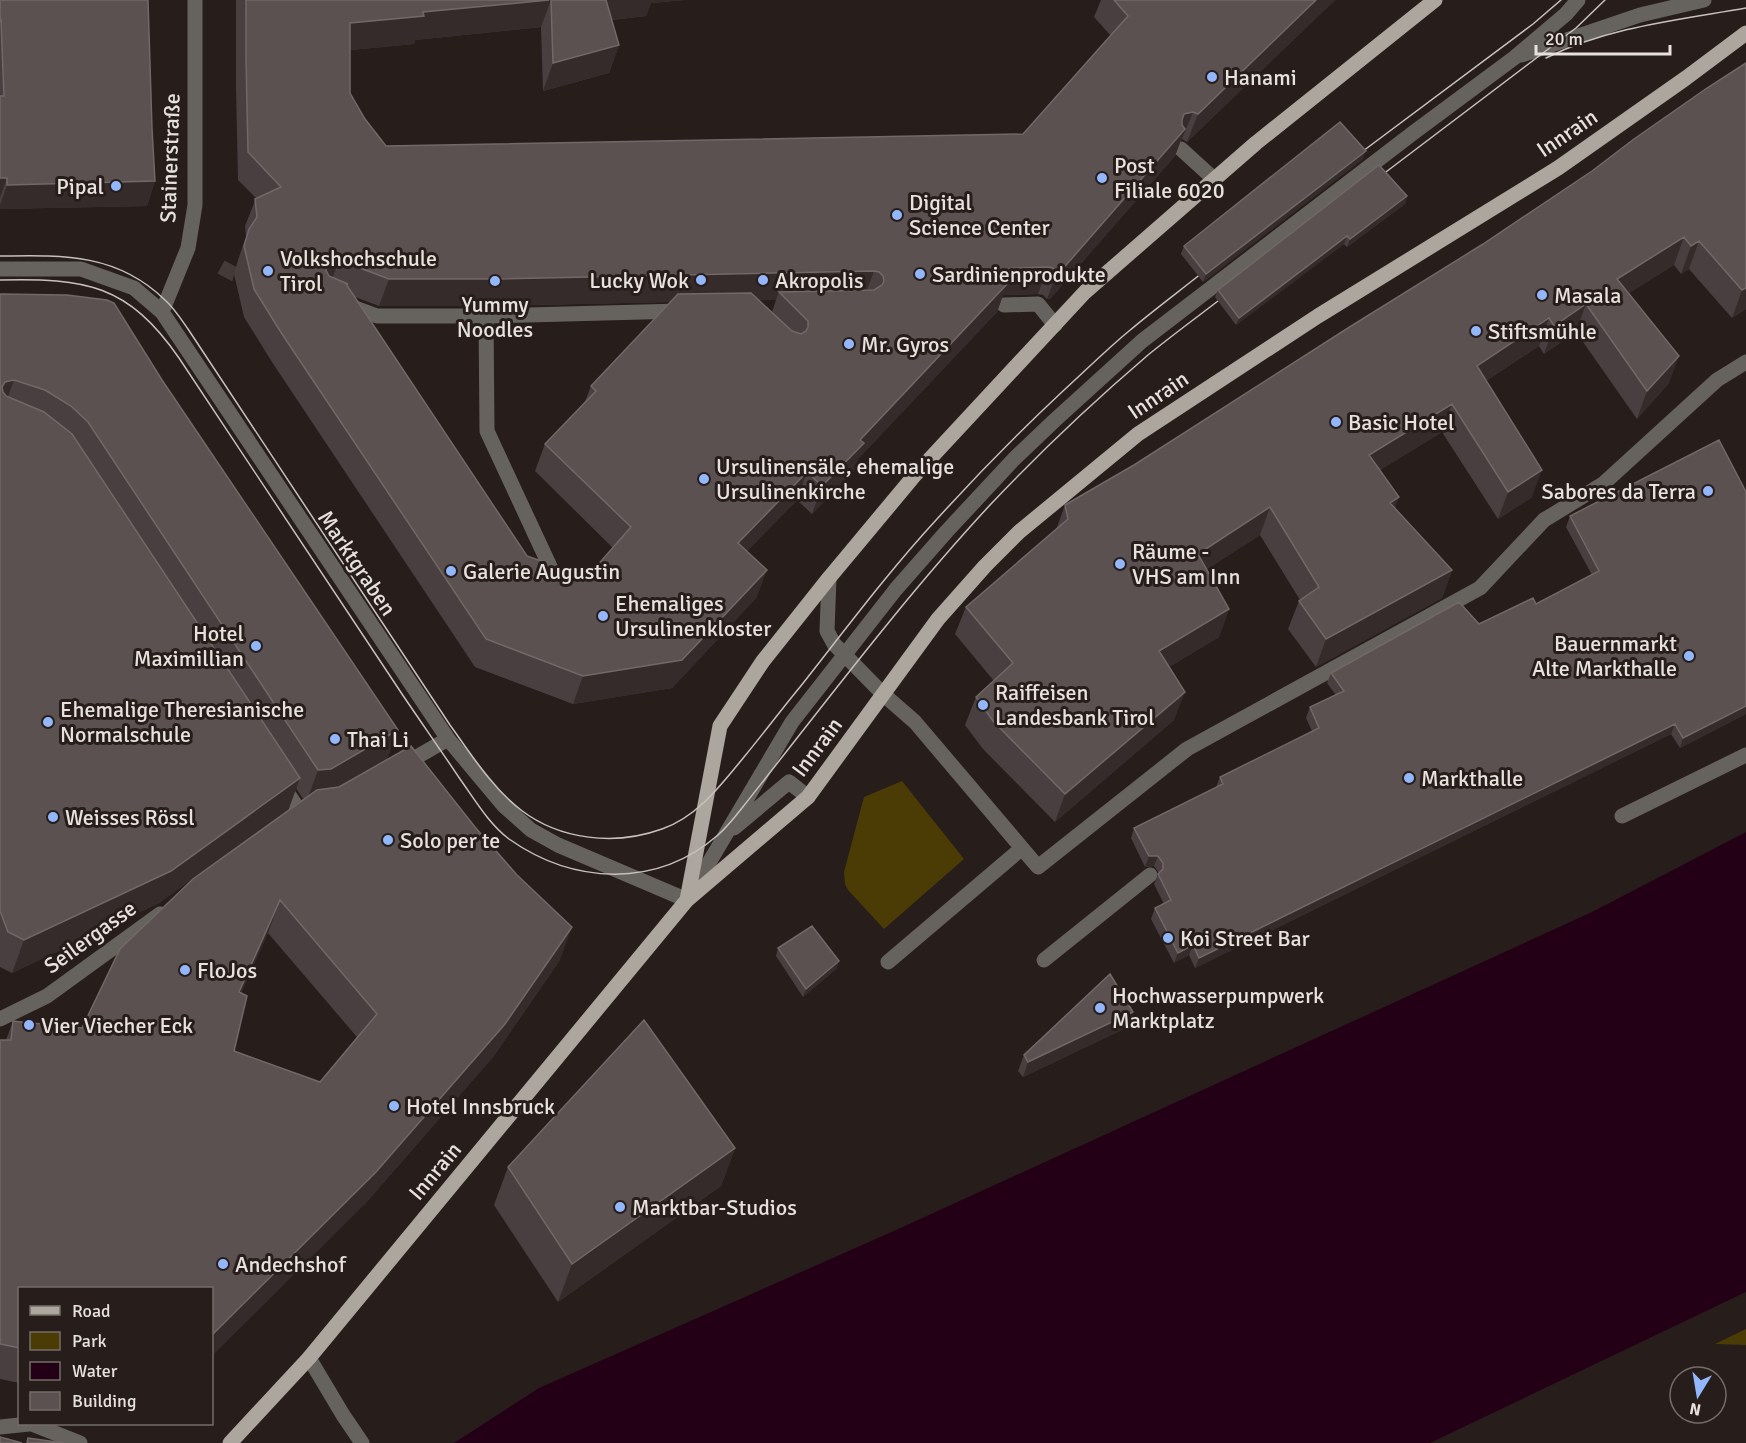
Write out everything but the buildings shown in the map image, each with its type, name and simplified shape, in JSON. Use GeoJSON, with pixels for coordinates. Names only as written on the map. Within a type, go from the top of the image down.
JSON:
{"type":"FeatureCollection","features":[{"type":"Feature","properties":{"kind":"main road","name":"Innrain"},"geometry":{"type":"LineString","coordinates":[[687,900],[720,726],[763,661],[829,578],[914,476],[1085,292],[1256,143],[1435,0]]}},
{"type":"Feature","properties":{"kind":"main road","name":"Innrain"},"geometry":{"type":"LineString","coordinates":[[230,1443],[309,1358],[687,900],[808,797],[938,619],[1019,532],[1138,434],[1318,316],[1558,168],[1746,33]]}},
{"type":"Feature","properties":{"kind":"street","name":"Stainerstraße"},"geometry":{"type":"LineString","coordinates":[[162,312],[188,248],[195,205],[195,0]]}},
{"type":"Feature","properties":{"kind":"street"},"geometry":{"type":"LineString","coordinates":[[687,900],[792,722],[896,589],[1014,459],[1142,341],[1384,154],[1514,58],[1566,14],[1578,0]]}},
{"type":"Feature","properties":{"kind":"street"},"geometry":{"type":"LineString","coordinates":[[1514,58],[1640,15],[1704,0]]}},
{"type":"Feature","properties":{"kind":"street"},"geometry":{"type":"LineString","coordinates":[[1182,149],[1214,179]]}},
{"type":"Feature","properties":{"kind":"street","name":"Marktgraben"},"geometry":{"type":"LineString","coordinates":[[0,269],[81,269],[134,288],[162,312],[448,739],[504,806],[531,830],[558,845],[687,900]]}},
{"type":"Feature","properties":{"kind":"street"},"geometry":{"type":"LineString","coordinates":[[336,301],[377,316],[697,311]]}},
{"type":"Feature","properties":{"kind":"street"},"geometry":{"type":"LineString","coordinates":[[1004,305],[1038,304],[1054,325]]}},
{"type":"Feature","properties":{"kind":"street"},"geometry":{"type":"LineString","coordinates":[[486,316],[487,431],[553,573],[546,593]]}},
{"type":"Feature","properties":{"kind":"street"},"geometry":{"type":"LineString","coordinates":[[829,578],[828,632],[834,644],[883,694],[915,722],[1038,867],[1187,749],[1480,588],[1544,520],[1603,484],[1717,380],[1746,362]]}},
{"type":"Feature","properties":{"kind":"street"},"geometry":{"type":"LineString","coordinates":[[388,773],[448,739]]}},
{"type":"Feature","properties":{"kind":"street"},"geometry":{"type":"LineString","coordinates":[[1622,816],[1746,755]]}},
{"type":"Feature","properties":{"kind":"street"},"geometry":{"type":"LineString","coordinates":[[269,765],[301,815]]}},
{"type":"Feature","properties":{"kind":"street"},"geometry":{"type":"LineString","coordinates":[[724,837],[789,782],[808,797]]}},
{"type":"Feature","properties":{"kind":"street"},"geometry":{"type":"LineString","coordinates":[[888,962],[1021,849]]}},
{"type":"Feature","properties":{"kind":"street"},"geometry":{"type":"LineString","coordinates":[[1044,960],[1150,875]]}},
{"type":"Feature","properties":{"kind":"street","name":"Seilergasse"},"geometry":{"type":"LineString","coordinates":[[0,1019],[47,996],[169,908]]}},
{"type":"Feature","properties":{"kind":"street"},"geometry":{"type":"LineString","coordinates":[[309,1358],[362,1443]]}},
{"type":"Feature","properties":{"kind":"street"},"geometry":{"type":"LineString","coordinates":[[0,1427],[20,1425]]}},
{"type":"Feature","properties":{"kind":"street"},"geometry":{"type":"LineString","coordinates":[[33,1425],[80,1443]]}},
{"type":"Feature","properties":{"kind":"green space"},"geometry":{"type":"Polygon","coordinates":[[[902,781],[964,859],[884,929],[848,890],[844,872],[864,797],[902,781]]]}},
{"type":"Feature","properties":{"kind":"green space"},"geometry":{"type":"Polygon","coordinates":[[[1746,1329],[1746,1345],[1715,1344],[1746,1329]]]}},
{"type":"Feature","properties":{"kind":"water"},"geometry":{"type":"Polygon","coordinates":[[[1746,832],[1746,1292],[1430,1443],[454,1443],[539,1388],[896,1230],[1592,912],[1746,832]]]}},
{"type":"Feature","properties":{"kind":"tunnel"},"geometry":{"type":"LineString","coordinates":[[221,267],[234,274],[253,279]]}},
{"type":"Feature","properties":{"kind":"tram line"},"geometry":{"type":"LineString","coordinates":[[1351,160],[1533,24],[1561,0]]}},
{"type":"Feature","properties":{"kind":"tram line"},"geometry":{"type":"LineString","coordinates":[[1374,181],[1576,28],[1605,0]]}},
{"type":"Feature","properties":{"kind":"tram line"},"geometry":{"type":"LineString","coordinates":[[1546,58],[1570,47],[1619,32],[1746,8]]}},
{"type":"Feature","properties":{"kind":"tram line"},"geometry":{"type":"LineString","coordinates":[[0,256],[67,257],[108,265],[128,273],[147,285],[168,303],[188,329],[450,725],[491,781],[510,801],[536,820],[570,834],[607,838],[644,834],[675,824],[708,799],[901,560],[967,486],[1030,422],[1112,346],[1212,265]]}},
{"type":"Feature","properties":{"kind":"tram line"},"geometry":{"type":"LineString","coordinates":[[0,280],[57,281],[81,284],[102,290],[122,300],[141,314],[160,333],[179,358],[404,697],[489,819],[509,839],[534,854],[560,865],[587,872],[614,874],[642,872],[668,865],[694,853],[718,835],[737,815],[925,578],[990,505],[1107,391],[1148,355],[1231,291]]}},
{"type":"Feature","properties":{"kind":"place","name":"Hanami"},"geometry":{"type":"Point","coordinates":[1212,77]}},
{"type":"Feature","properties":{"kind":"place","name":"Post Filiale 6020"},"geometry":{"type":"Point","coordinates":[1102,178]}},
{"type":"Feature","properties":{"kind":"place","name":"Pipal"},"geometry":{"type":"Point","coordinates":[116,186]}},
{"type":"Feature","properties":{"kind":"place","name":"Digital Science Center"},"geometry":{"type":"Point","coordinates":[897,215]}},
{"type":"Feature","properties":{"kind":"place","name":"Volkshochschule Tirol"},"geometry":{"type":"Point","coordinates":[268,271]}},
{"type":"Feature","properties":{"kind":"place","name":"Sardinienprodukte"},"geometry":{"type":"Point","coordinates":[920,274]}},
{"type":"Feature","properties":{"kind":"place","name":"Lucky Wok"},"geometry":{"type":"Point","coordinates":[701,280]}},
{"type":"Feature","properties":{"kind":"place","name":"Akropolis"},"geometry":{"type":"Point","coordinates":[763,280]}},
{"type":"Feature","properties":{"kind":"place","name":"Yummy Noodles"},"geometry":{"type":"Point","coordinates":[495,281]}},
{"type":"Feature","properties":{"kind":"place","name":"Masala"},"geometry":{"type":"Point","coordinates":[1542,295]}},
{"type":"Feature","properties":{"kind":"place","name":"Stiftsmühle"},"geometry":{"type":"Point","coordinates":[1476,331]}},
{"type":"Feature","properties":{"kind":"place","name":"Mr. Gyros"},"geometry":{"type":"Point","coordinates":[849,344]}},
{"type":"Feature","properties":{"kind":"place","name":"Basic Hotel"},"geometry":{"type":"Point","coordinates":[1336,422]}},
{"type":"Feature","properties":{"kind":"place","name":"Ursulinensäle, ehemalige Ursulinenkirche"},"geometry":{"type":"Point","coordinates":[704,479]}},
{"type":"Feature","properties":{"kind":"place","name":"Sabores da Terra"},"geometry":{"type":"Point","coordinates":[1708,491]}},
{"type":"Feature","properties":{"kind":"place","name":"Räume - VHS am Inn"},"geometry":{"type":"Point","coordinates":[1120,564]}},
{"type":"Feature","properties":{"kind":"place","name":"Galerie Augustin"},"geometry":{"type":"Point","coordinates":[451,571]}},
{"type":"Feature","properties":{"kind":"place","name":"Ehemaliges Ursulinenkloster"},"geometry":{"type":"Point","coordinates":[603,616]}},
{"type":"Feature","properties":{"kind":"place","name":"Hotel Maximillian"},"geometry":{"type":"Point","coordinates":[256,646]}},
{"type":"Feature","properties":{"kind":"place","name":"Bauernmarkt Alte Markthalle"},"geometry":{"type":"Point","coordinates":[1689,656]}},
{"type":"Feature","properties":{"kind":"place","name":"Raiffeisen Landesbank Tirol"},"geometry":{"type":"Point","coordinates":[983,705]}},
{"type":"Feature","properties":{"kind":"place","name":"Ehemalige Theresianische Normalschule"},"geometry":{"type":"Point","coordinates":[48,722]}},
{"type":"Feature","properties":{"kind":"place","name":"Thai Li"},"geometry":{"type":"Point","coordinates":[335,739]}},
{"type":"Feature","properties":{"kind":"place","name":"Markthalle"},"geometry":{"type":"Point","coordinates":[1409,778]}},
{"type":"Feature","properties":{"kind":"place","name":"Weisses Rössl"},"geometry":{"type":"Point","coordinates":[53,817]}},
{"type":"Feature","properties":{"kind":"place","name":"Solo per te"},"geometry":{"type":"Point","coordinates":[388,840]}},
{"type":"Feature","properties":{"kind":"place","name":"Koi Street Bar"},"geometry":{"type":"Point","coordinates":[1168,938]}},
{"type":"Feature","properties":{"kind":"place","name":"FloJos"},"geometry":{"type":"Point","coordinates":[185,970]}},
{"type":"Feature","properties":{"kind":"place","name":"Hochwasserpumpwerk Marktplatz"},"geometry":{"type":"Point","coordinates":[1100,1008]}},
{"type":"Feature","properties":{"kind":"place","name":"Vier Viecher Eck"},"geometry":{"type":"Point","coordinates":[29,1025]}},
{"type":"Feature","properties":{"kind":"place","name":"Hotel Innsbruck"},"geometry":{"type":"Point","coordinates":[394,1106]}},
{"type":"Feature","properties":{"kind":"place","name":"Marktbar-Studios"},"geometry":{"type":"Point","coordinates":[620,1207]}},
{"type":"Feature","properties":{"kind":"place","name":"Andechshof"},"geometry":{"type":"Point","coordinates":[223,1264]}}]}
